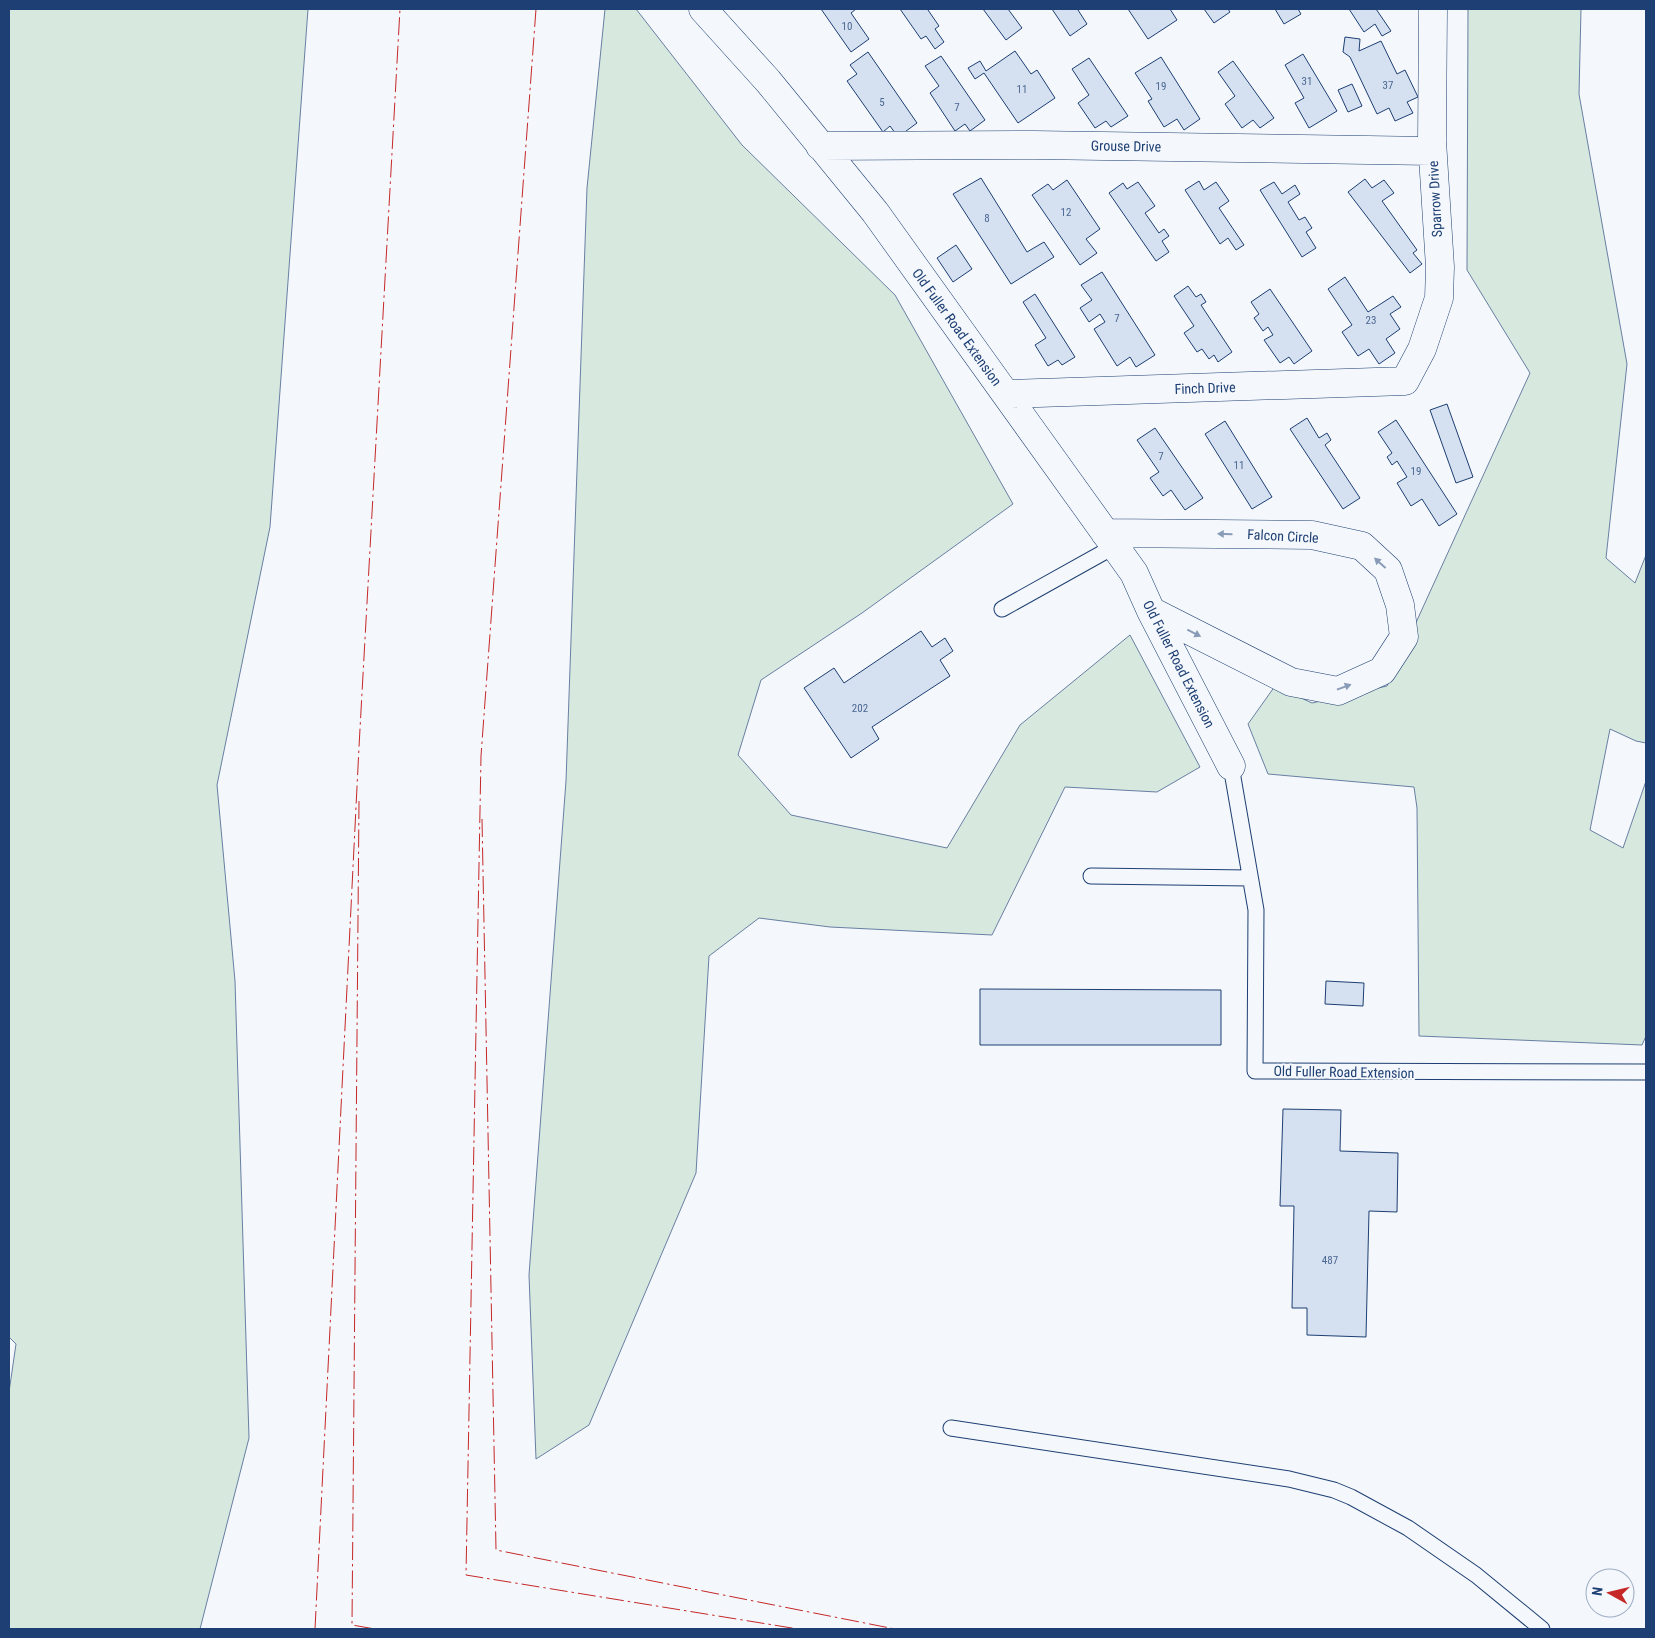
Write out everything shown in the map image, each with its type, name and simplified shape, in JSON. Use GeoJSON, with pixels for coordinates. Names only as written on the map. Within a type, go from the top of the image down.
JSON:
{"type":"FeatureCollection","features":[{"type":"Feature","properties":{"kind":"street","name":"Old Fuller Road Extension"},"geometry":{"type":"LineString","coordinates":[[703,9],[768,81],[875,212],[1134,572],[1151,611],[1231,766]]}},
{"type":"Feature","properties":{"kind":"street","name":"Sparrow Drive"},"geometry":{"type":"LineString","coordinates":[[1405,381],[1422,349],[1439,298],[1440,267],[1432,151],[1433,9]]}},
{"type":"Feature","properties":{"kind":"street","name":"Grouse Drive"},"geometry":{"type":"LineString","coordinates":[[820,146],[1034,145],[1432,151]]}},
{"type":"Feature","properties":{"kind":"street","name":"Finch Drive"},"geometry":{"type":"LineString","coordinates":[[1006,394],[1405,381]]}},
{"type":"Feature","properties":{"kind":"street","name":"Falcon Circle"},"geometry":{"type":"LineString","coordinates":[[1110,539],[1312,535],[1362,546],[1388,570],[1400,604],[1404,637],[1382,672],[1338,691],[1291,682],[1151,611]]}},
{"type":"Feature","properties":{"kind":"lane"},"geometry":{"type":"LineString","coordinates":[[1002,609],[1110,539]]}},
{"type":"Feature","properties":{"kind":"lane","name":"Old Fuller Road Extension"},"geometry":{"type":"LineString","coordinates":[[1231,766],[1256,910],[1255,1071],[1646,1072]]}},
{"type":"Feature","properties":{"kind":"lane"},"geometry":{"type":"LineString","coordinates":[[1091,876],[1250,878]]}},
{"type":"Feature","properties":{"kind":"lane"},"geometry":{"type":"LineString","coordinates":[[951,1428],[1289,1479],[1327,1488],[1367,1506],[1423,1537],[1476,1575],[1542,1629]]}},
{"type":"Feature","properties":{"kind":"shaded area"},"geometry":{"type":"Polygon","coordinates":[[[9,9],[308,9],[270,527],[217,785],[235,981],[249,1438],[200,1629],[9,1629],[9,1392],[16,1344],[9,1337],[9,9]]]}},
{"type":"Feature","properties":{"kind":"shaded area"},"geometry":{"type":"Polygon","coordinates":[[[605,9],[636,9],[742,145],[895,295],[1013,504],[862,613],[761,680],[738,755],[791,815],[947,848],[1020,725],[1130,635],[1200,767],[1157,792],[1065,787],[992,935],[830,927],[759,918],[709,956],[696,1173],[589,1425],[536,1459],[529,1275],[566,781],[587,188],[605,9]]]}},
{"type":"Feature","properties":{"kind":"shaded area"},"geometry":{"type":"Polygon","coordinates":[[[1468,9],[1581,9],[1579,94],[1627,364],[1606,558],[1635,583],[1646,555],[1646,743],[1636,741],[1610,729],[1590,830],[1623,848],[1646,781],[1646,1036],[1642,1045],[1419,1036],[1417,808],[1414,787],[1268,774],[1248,724],[1275,686],[1312,703],[1387,686],[1530,373],[1467,270],[1468,9]]]}},
{"type":"Feature","properties":{"kind":"building"},"geometry":{"type":"Polygon","coordinates":[[[821,9],[856,9],[851,13],[869,39],[851,52],[821,9]]]}},
{"type":"Feature","properties":{"kind":"building"},"geometry":{"type":"Polygon","coordinates":[[[900,9],[929,9],[939,26],[935,29],[944,42],[935,49],[926,36],[921,39],[900,9]]]}},
{"type":"Feature","properties":{"kind":"building"},"geometry":{"type":"Polygon","coordinates":[[[983,9],[1008,9],[1022,28],[1006,40],[983,9]]]}},
{"type":"Feature","properties":{"kind":"building"},"geometry":{"type":"Polygon","coordinates":[[[1052,9],[1080,9],[1078,10],[1087,24],[1070,36],[1052,9]]]}},
{"type":"Feature","properties":{"kind":"building"},"geometry":{"type":"Polygon","coordinates":[[[1128,9],[1170,9],[1177,20],[1148,39],[1128,9]]]}},
{"type":"Feature","properties":{"kind":"building"},"geometry":{"type":"Polygon","coordinates":[[[1204,9],[1228,9],[1230,12],[1214,23],[1204,9]]]}},
{"type":"Feature","properties":{"kind":"building"},"geometry":{"type":"Polygon","coordinates":[[[1275,9],[1298,9],[1301,14],[1284,24],[1275,9]]]}},
{"type":"Feature","properties":{"kind":"building"},"geometry":{"type":"Polygon","coordinates":[[[1349,9],[1376,9],[1391,31],[1382,36],[1375,24],[1364,32],[1349,9]]]}},
{"type":"Feature","properties":{"kind":"building"},"geometry":{"type":"Polygon","coordinates":[[[1345,37],[1360,39],[1359,51],[1381,41],[1397,74],[1405,70],[1418,97],[1407,102],[1413,113],[1395,121],[1389,108],[1377,114],[1350,57],[1343,52],[1345,37]]]}},
{"type":"Feature","properties":{"kind":"building"},"geometry":{"type":"Polygon","coordinates":[[[1015,51],[1031,74],[1037,70],[1055,98],[1018,123],[984,73],[975,79],[968,68],[980,61],[986,71],[1015,51]]]}},
{"type":"Feature","properties":{"kind":"building"},"geometry":{"type":"Polygon","coordinates":[[[868,52],[917,123],[898,137],[890,126],[883,132],[847,81],[857,74],[850,65],[868,52]]]}},
{"type":"Feature","properties":{"kind":"building"},"geometry":{"type":"Polygon","coordinates":[[[1303,54],[1337,111],[1309,128],[1295,103],[1304,98],[1285,65],[1303,54]]]}},
{"type":"Feature","properties":{"kind":"building"},"geometry":{"type":"Polygon","coordinates":[[[941,56],[985,120],[970,131],[965,124],[955,131],[930,93],[939,86],[925,66],[941,56]]]}},
{"type":"Feature","properties":{"kind":"building"},"geometry":{"type":"Polygon","coordinates":[[[1161,57],[1200,119],[1184,130],[1177,119],[1164,127],[1148,101],[1152,99],[1135,73],[1161,57]]]}},
{"type":"Feature","properties":{"kind":"building"},"geometry":{"type":"Polygon","coordinates":[[[1089,58],[1128,116],[1111,127],[1106,121],[1095,128],[1078,103],[1089,95],[1072,69],[1089,58]]]}},
{"type":"Feature","properties":{"kind":"building"},"geometry":{"type":"Polygon","coordinates":[[[1233,61],[1274,118],[1260,128],[1253,120],[1242,128],[1225,104],[1235,96],[1218,72],[1233,61]]]}},
{"type":"Feature","properties":{"kind":"building"},"geometry":{"type":"Polygon","coordinates":[[[1352,84],[1362,106],[1348,112],[1338,90],[1352,84]]]}},
{"type":"Feature","properties":{"kind":"building"},"geometry":{"type":"Polygon","coordinates":[[[981,178],[1027,252],[1044,242],[1054,257],[1011,284],[953,194],[981,178]]]}},
{"type":"Feature","properties":{"kind":"building"},"geometry":{"type":"Polygon","coordinates":[[[1365,179],[1372,188],[1384,180],[1394,193],[1382,201],[1417,250],[1413,253],[1422,264],[1410,273],[1348,192],[1365,179]]]}},
{"type":"Feature","properties":{"kind":"building"},"geometry":{"type":"Polygon","coordinates":[[[1067,180],[1100,229],[1086,239],[1097,253],[1080,265],[1032,195],[1048,184],[1053,190],[1067,180]]]}},
{"type":"Feature","properties":{"kind":"building"},"geometry":{"type":"Polygon","coordinates":[[[1199,181],[1204,190],[1216,182],[1229,201],[1219,208],[1244,245],[1236,250],[1228,238],[1220,244],[1185,190],[1199,181]]]}},
{"type":"Feature","properties":{"kind":"building"},"geometry":{"type":"Polygon","coordinates":[[[1138,182],[1155,206],[1145,213],[1159,233],[1164,229],[1169,236],[1162,241],[1169,252],[1156,261],[1109,193],[1123,183],[1127,189],[1138,182]]]}},
{"type":"Feature","properties":{"kind":"building"},"geometry":{"type":"Polygon","coordinates":[[[1274,182],[1282,194],[1295,185],[1300,194],[1288,202],[1299,220],[1305,217],[1312,228],[1306,232],[1316,248],[1302,257],[1260,190],[1274,182]]]}},
{"type":"Feature","properties":{"kind":"building"},"geometry":{"type":"Polygon","coordinates":[[[956,245],[972,269],[953,282],[937,258],[956,245]]]}},
{"type":"Feature","properties":{"kind":"building"},"geometry":{"type":"Polygon","coordinates":[[[1102,272],[1155,355],[1136,367],[1130,357],[1117,366],[1094,329],[1105,322],[1100,314],[1089,322],[1080,308],[1092,300],[1081,285],[1102,272]]]}},
{"type":"Feature","properties":{"kind":"building"},"geometry":{"type":"Polygon","coordinates":[[[1345,277],[1368,312],[1393,296],[1401,307],[1390,314],[1400,329],[1386,339],[1395,353],[1379,364],[1369,349],[1358,356],[1342,332],[1352,325],[1328,289],[1345,277]]]}},
{"type":"Feature","properties":{"kind":"building"},"geometry":{"type":"Polygon","coordinates":[[[1188,286],[1196,297],[1201,294],[1206,302],[1201,305],[1232,352],[1218,362],[1214,355],[1209,359],[1202,349],[1197,352],[1184,333],[1194,326],[1174,296],[1188,286]]]}},
{"type":"Feature","properties":{"kind":"building"},"geometry":{"type":"Polygon","coordinates":[[[1270,289],[1312,351],[1294,364],[1289,357],[1280,363],[1264,340],[1273,335],[1268,327],[1263,331],[1254,318],[1259,314],[1251,302],[1270,289]]]}},
{"type":"Feature","properties":{"kind":"building"},"geometry":{"type":"Polygon","coordinates":[[[1035,294],[1075,357],[1062,365],[1058,360],[1048,366],[1035,345],[1046,338],[1023,302],[1035,294]]]}},
{"type":"Feature","properties":{"kind":"building"},"geometry":{"type":"Polygon","coordinates":[[[1447,404],[1473,477],[1456,483],[1430,410],[1447,404]]]}},
{"type":"Feature","properties":{"kind":"building"},"geometry":{"type":"Polygon","coordinates":[[[1307,418],[1319,438],[1327,433],[1331,440],[1325,445],[1360,498],[1343,509],[1290,429],[1307,418]]]}},
{"type":"Feature","properties":{"kind":"building"},"geometry":{"type":"Polygon","coordinates":[[[1396,420],[1457,514],[1439,526],[1422,499],[1411,506],[1397,483],[1407,477],[1397,461],[1392,465],[1387,457],[1392,453],[1378,432],[1396,420]]]}},
{"type":"Feature","properties":{"kind":"building"},"geometry":{"type":"Polygon","coordinates":[[[1225,421],[1272,497],[1252,509],[1205,434],[1225,421]]]}},
{"type":"Feature","properties":{"kind":"building"},"geometry":{"type":"Polygon","coordinates":[[[1155,428],[1203,498],[1185,510],[1171,490],[1163,496],[1150,478],[1159,472],[1137,440],[1155,428]]]}},
{"type":"Feature","properties":{"kind":"building"},"geometry":{"type":"Polygon","coordinates":[[[921,631],[932,647],[945,638],[953,651],[940,660],[950,676],[872,727],[879,739],[851,758],[804,688],[834,668],[844,683],[921,631]]]}},
{"type":"Feature","properties":{"kind":"building"},"geometry":{"type":"Polygon","coordinates":[[[1326,981],[1364,983],[1363,1006],[1325,1004],[1326,981]]]}},
{"type":"Feature","properties":{"kind":"building"},"geometry":{"type":"Polygon","coordinates":[[[980,989],[1221,990],[1221,1045],[980,1045],[980,989]]]}},
{"type":"Feature","properties":{"kind":"building"},"geometry":{"type":"Polygon","coordinates":[[[1283,1109],[1341,1110],[1340,1151],[1398,1153],[1397,1212],[1369,1211],[1366,1337],[1307,1335],[1307,1308],[1292,1308],[1294,1206],[1280,1206],[1283,1109]]]}},
{"type":"Feature","properties":{"kind":"power"},"geometry":{"type":"LineString","coordinates":[[315,1629],[359,747],[400,9]]}},
{"type":"Feature","properties":{"kind":"power"},"geometry":{"type":"LineString","coordinates":[[536,9],[481,756],[466,1575],[798,1629]]}},
{"type":"Feature","properties":{"kind":"power"},"geometry":{"type":"LineString","coordinates":[[359,801],[352,1625],[375,1629]]}},
{"type":"Feature","properties":{"kind":"power"},"geometry":{"type":"LineString","coordinates":[[482,819],[496,1550],[895,1629]]}}]}
